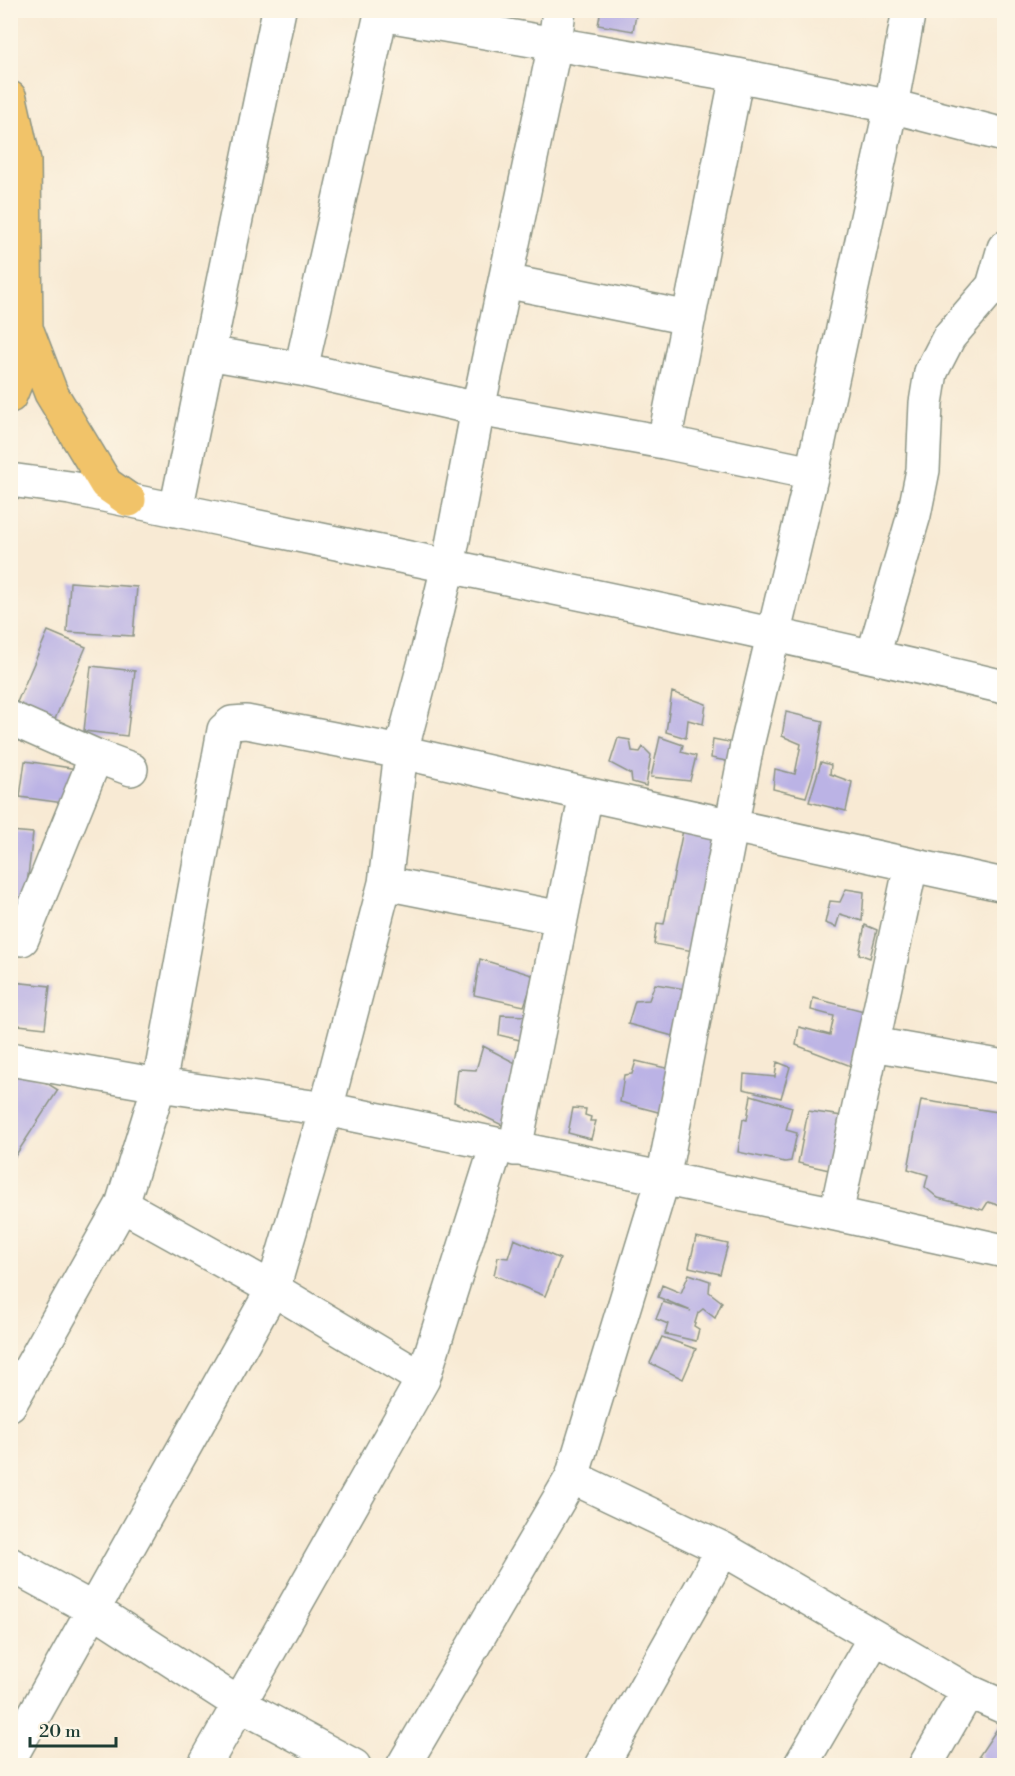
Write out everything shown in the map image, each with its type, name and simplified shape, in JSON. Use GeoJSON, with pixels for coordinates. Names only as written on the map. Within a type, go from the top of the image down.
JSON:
{"type":"FeatureCollection","features":[{"type":"Feature","properties":{"kind":"main road"},"geometry":{"type":"LineString","coordinates":[[10,98],[24,162],[26,329],[24,362],[10,396]]}},
{"type":"Feature","properties":{"kind":"main road"},"geometry":{"type":"LineString","coordinates":[[26,329],[51,393],[106,484],[129,500]]}},
{"type":"Feature","properties":{"kind":"street"},"geometry":{"type":"LineString","coordinates":[[176,510],[279,10]]}},
{"type":"Feature","properties":{"kind":"street"},"geometry":{"type":"LineString","coordinates":[[10,1758],[273,1289],[326,1109],[385,883],[401,752],[448,566],[478,409],[555,44],[559,10]]}},
{"type":"Feature","properties":{"kind":"street"},"geometry":{"type":"LineString","coordinates":[[403,1766],[572,1477],[663,1179],[747,746],[812,473],[891,106],[909,10]]}},
{"type":"Feature","properties":{"kind":"street"},"geometry":{"type":"LineString","coordinates":[[301,369],[374,12],[737,75],[891,106],[1005,135]]}},
{"type":"Feature","properties":{"kind":"street"},"geometry":{"type":"LineString","coordinates":[[664,442],[737,75]]}},
{"type":"Feature","properties":{"kind":"street"},"geometry":{"type":"LineString","coordinates":[[873,656],[914,515],[923,470],[926,403],[931,372],[949,337],[999,288],[1005,248]]}},
{"type":"Feature","properties":{"kind":"street"},"geometry":{"type":"LineString","coordinates":[[505,281],[689,318]]}},
{"type":"Feature","properties":{"kind":"street"},"geometry":{"type":"LineString","coordinates":[[208,353],[301,369],[478,409],[664,442],[812,473]]}},
{"type":"Feature","properties":{"kind":"street"},"geometry":{"type":"LineString","coordinates":[[10,480],[70,488],[448,566],[774,634],[1005,687]]}},
{"type":"Feature","properties":{"kind":"street"},"geometry":{"type":"LineString","coordinates":[[10,718],[131,769]]}},
{"type":"Feature","properties":{"kind":"street"},"geometry":{"type":"LineString","coordinates":[[10,1404],[122,1205],[159,1085],[225,730],[232,723],[246,723],[401,752],[1005,885]]}},
{"type":"Feature","properties":{"kind":"street"},"geometry":{"type":"LineString","coordinates":[[22,939],[96,756]]}},
{"type":"Feature","properties":{"kind":"street"},"geometry":{"type":"LineString","coordinates":[[204,1766],[423,1379],[506,1147],[561,918],[586,794]]}},
{"type":"Feature","properties":{"kind":"street"},"geometry":{"type":"LineString","coordinates":[[836,1214],[911,865]]}},
{"type":"Feature","properties":{"kind":"street"},"geometry":{"type":"LineString","coordinates":[[385,883],[561,918]]}},
{"type":"Feature","properties":{"kind":"street"},"geometry":{"type":"LineString","coordinates":[[873,1044],[1004,1063]]}},
{"type":"Feature","properties":{"kind":"street"},"geometry":{"type":"LineString","coordinates":[[10,1059],[159,1085],[326,1109],[1005,1251]]}},
{"type":"Feature","properties":{"kind":"street"},"geometry":{"type":"LineString","coordinates":[[122,1205],[273,1289],[423,1379]]}},
{"type":"Feature","properties":{"kind":"street"},"geometry":{"type":"LineString","coordinates":[[572,1477],[723,1549],[968,1691],[1005,1707]]}},
{"type":"Feature","properties":{"kind":"street"},"geometry":{"type":"LineString","coordinates":[[601,1766],[723,1549]]}},
{"type":"Feature","properties":{"kind":"street"},"geometry":{"type":"LineString","coordinates":[[10,1564],[94,1610],[239,1704],[354,1766]]}},
{"type":"Feature","properties":{"kind":"street"},"geometry":{"type":"LineString","coordinates":[[800,1766],[875,1637]]}},
{"type":"Feature","properties":{"kind":"street"},"geometry":{"type":"LineString","coordinates":[[925,1766],[968,1691]]}},
{"type":"Feature","properties":{"kind":"building"},"geometry":{"type":"Polygon","coordinates":[[[601,10],[637,10],[633,31],[598,25],[601,10]]]}},
{"type":"Feature","properties":{"kind":"building"},"geometry":{"type":"Polygon","coordinates":[[[70,582],[137,587],[133,636],[67,632],[70,582]]]}},
{"type":"Feature","properties":{"kind":"building"},"geometry":{"type":"Polygon","coordinates":[[[48,631],[86,647],[52,726],[14,709],[48,631]]]}},
{"type":"Feature","properties":{"kind":"building"},"geometry":{"type":"Polygon","coordinates":[[[91,666],[135,671],[127,736],[84,731],[91,666]]]}},
{"type":"Feature","properties":{"kind":"building"},"geometry":{"type":"Polygon","coordinates":[[[672,692],[706,704],[703,724],[688,720],[686,738],[666,732],[672,692]]]}},
{"type":"Feature","properties":{"kind":"building"},"geometry":{"type":"Polygon","coordinates":[[[786,712],[823,721],[815,768],[806,797],[773,789],[775,769],[795,774],[801,744],[782,736],[786,712]]]}},
{"type":"Feature","properties":{"kind":"building"},"geometry":{"type":"Polygon","coordinates":[[[660,737],[683,745],[681,752],[696,756],[690,781],[651,777],[660,737]]]}},
{"type":"Feature","properties":{"kind":"building"},"geometry":{"type":"Polygon","coordinates":[[[618,738],[630,740],[632,751],[640,752],[643,747],[651,755],[646,786],[632,782],[631,774],[610,763],[618,738]]]}},
{"type":"Feature","properties":{"kind":"building"},"geometry":{"type":"Polygon","coordinates":[[[713,739],[734,743],[731,762],[711,758],[713,739]]]}},
{"type":"Feature","properties":{"kind":"building"},"geometry":{"type":"Polygon","coordinates":[[[25,761],[77,769],[71,804],[20,797],[25,761]]]}},
{"type":"Feature","properties":{"kind":"building"},"geometry":{"type":"Polygon","coordinates":[[[821,762],[831,765],[830,774],[852,782],[846,811],[809,802],[821,762]]]}},
{"type":"Feature","properties":{"kind":"building"},"geometry":{"type":"Polygon","coordinates":[[[684,825],[715,833],[693,951],[654,944],[657,923],[664,924],[684,825]]]}},
{"type":"Feature","properties":{"kind":"building"},"geometry":{"type":"Polygon","coordinates":[[[10,831],[33,833],[23,919],[10,918],[10,831]]]}},
{"type":"Feature","properties":{"kind":"building"},"geometry":{"type":"Polygon","coordinates":[[[846,889],[864,892],[862,921],[840,914],[836,927],[825,923],[830,901],[840,902],[846,889]]]}},
{"type":"Feature","properties":{"kind":"building"},"geometry":{"type":"Polygon","coordinates":[[[865,925],[877,930],[870,958],[859,954],[865,925]]]}},
{"type":"Feature","properties":{"kind":"building"},"geometry":{"type":"Polygon","coordinates":[[[480,959],[535,976],[524,1006],[474,995],[480,959]]]}},
{"type":"Feature","properties":{"kind":"building"},"geometry":{"type":"Polygon","coordinates":[[[10,963],[15,963],[13,982],[50,986],[45,1028],[10,1024],[10,963]]]}},
{"type":"Feature","properties":{"kind":"building"},"geometry":{"type":"Polygon","coordinates":[[[655,984],[686,989],[673,1036],[628,1024],[635,1001],[649,1000],[655,984]]]}},
{"type":"Feature","properties":{"kind":"building"},"geometry":{"type":"Polygon","coordinates":[[[813,998],[864,1011],[851,1066],[796,1045],[799,1027],[830,1035],[834,1016],[811,1010],[813,998]]]}},
{"type":"Feature","properties":{"kind":"building"},"geometry":{"type":"Polygon","coordinates":[[[501,1015],[528,1016],[524,1041],[499,1035],[501,1015]]]}},
{"type":"Feature","properties":{"kind":"building"},"geometry":{"type":"Polygon","coordinates":[[[483,1046],[523,1067],[504,1126],[454,1102],[458,1069],[476,1070],[483,1046]]]}},
{"type":"Feature","properties":{"kind":"building"},"geometry":{"type":"Polygon","coordinates":[[[636,1061],[670,1069],[663,1115],[620,1102],[624,1075],[632,1074],[636,1061]]]}},
{"type":"Feature","properties":{"kind":"building"},"geometry":{"type":"Polygon","coordinates":[[[777,1062],[790,1067],[781,1098],[743,1089],[744,1074],[775,1077],[777,1062]]]}},
{"type":"Feature","properties":{"kind":"building"},"geometry":{"type":"Polygon","coordinates":[[[16,1064],[58,1090],[10,1164],[10,1073],[16,1064]]]}},
{"type":"Feature","properties":{"kind":"building"},"geometry":{"type":"Polygon","coordinates":[[[751,1095],[792,1107],[786,1130],[797,1133],[791,1161],[785,1162],[738,1152],[743,1119],[747,1120],[751,1095]]]}},
{"type":"Feature","properties":{"kind":"building"},"geometry":{"type":"Polygon","coordinates":[[[921,1100],[1004,1113],[1004,1207],[988,1202],[983,1210],[938,1198],[925,1187],[928,1175],[908,1169],[921,1100]]]}},
{"type":"Feature","properties":{"kind":"building"},"geometry":{"type":"Polygon","coordinates":[[[573,1108],[586,1109],[585,1115],[591,1117],[590,1121],[596,1121],[591,1139],[568,1133],[573,1108]]]}},
{"type":"Feature","properties":{"kind":"building"},"geometry":{"type":"Polygon","coordinates":[[[808,1111],[842,1116],[838,1172],[798,1163],[808,1111]]]}},
{"type":"Feature","properties":{"kind":"building"},"geometry":{"type":"Polygon","coordinates":[[[696,1237],[728,1244],[720,1274],[689,1267],[696,1237]]]}},
{"type":"Feature","properties":{"kind":"building"},"geometry":{"type":"Polygon","coordinates":[[[514,1239],[560,1259],[545,1296],[494,1275],[498,1257],[508,1258],[514,1239]]]}},
{"type":"Feature","properties":{"kind":"building"},"geometry":{"type":"Polygon","coordinates":[[[689,1274],[710,1281],[709,1292],[722,1302],[715,1318],[703,1309],[698,1313],[694,1326],[699,1329],[696,1341],[665,1334],[668,1324],[656,1319],[663,1302],[691,1311],[658,1297],[662,1285],[681,1293],[689,1274]]]}},
{"type":"Feature","properties":{"kind":"building"},"geometry":{"type":"Polygon","coordinates":[[[662,1337],[696,1349],[683,1379],[650,1363],[662,1337]]]}},
{"type":"Feature","properties":{"kind":"building"},"geometry":{"type":"Polygon","coordinates":[[[1003,1720],[1004,1766],[994,1766],[979,1756],[1003,1720]]]}}]}
